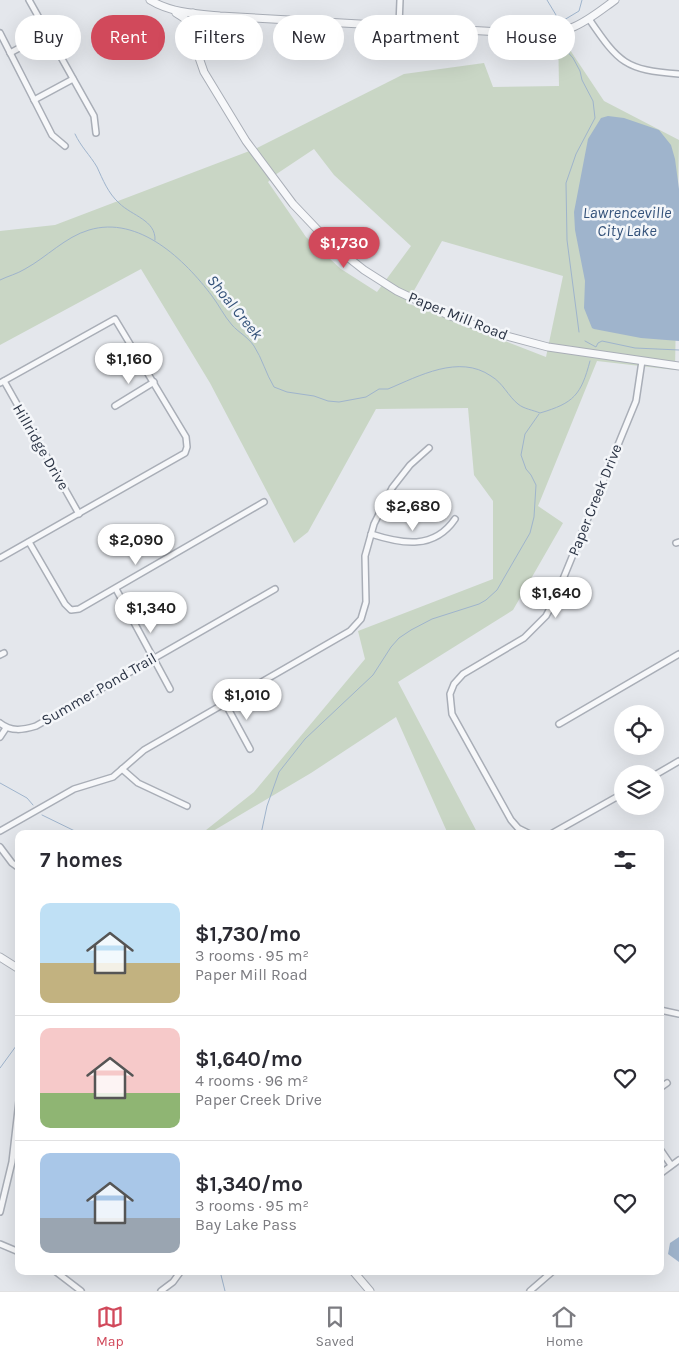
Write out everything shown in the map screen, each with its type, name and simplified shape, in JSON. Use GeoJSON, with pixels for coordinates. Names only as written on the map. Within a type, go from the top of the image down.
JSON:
{"type":"FeatureCollection","features":[{"type":"Feature","properties":{"kind":"street"},"geometry":{"type":"LineString","coordinates":[[28,0],[37,15]]}},
{"type":"Feature","properties":{"kind":"street"},"geometry":{"type":"LineString","coordinates":[[150,0],[180,15]]}},
{"type":"Feature","properties":{"kind":"street"},"geometry":{"type":"LineString","coordinates":[[399,15],[400,0]]}},
{"type":"Feature","properties":{"kind":"street"},"geometry":{"type":"LineString","coordinates":[[478,30],[545,33],[570,28],[589,19],[615,0]]}},
{"type":"Feature","properties":{"kind":"street"},"geometry":{"type":"LineString","coordinates":[[165,7],[211,15]]}},
{"type":"Feature","properties":{"kind":"street"},"geometry":{"type":"LineString","coordinates":[[263,18],[354,23]]}},
{"type":"Feature","properties":{"kind":"street"},"geometry":{"type":"LineString","coordinates":[[589,19],[606,44],[628,65],[643,70],[679,74]]}},
{"type":"Feature","properties":{"kind":"street"},"geometry":{"type":"LineString","coordinates":[[0,33],[52,135],[65,146]]}},
{"type":"Feature","properties":{"kind":"street"},"geometry":{"type":"LineString","coordinates":[[10,53],[15,50]]}},
{"type":"Feature","properties":{"kind":"street"},"geometry":{"type":"LineString","coordinates":[[62,60],[94,116],[96,133]]}},
{"type":"Feature","properties":{"kind":"street","name":"Paper Mill Road"},"geometry":{"type":"LineString","coordinates":[[200,60],[204,72],[246,141],[293,204],[331,244],[364,270],[397,290],[438,310],[492,332],[548,347],[679,366]]}},
{"type":"Feature","properties":{"kind":"street"},"geometry":{"type":"LineString","coordinates":[[34,100],[73,79]]}},
{"type":"Feature","properties":{"kind":"street"},"geometry":{"type":"LineString","coordinates":[[0,550],[2,557],[30,542],[185,453],[187,447],[186,437],[115,319],[106,322],[2,382]]}},
{"type":"Feature","properties":{"kind":"street","name":"Paper Creek Drive"},"geometry":{"type":"LineString","coordinates":[[522,830],[511,820],[452,714],[450,694],[454,684],[463,674],[524,638],[546,616],[554,601],[636,401],[642,361]]}},
{"type":"Feature","properties":{"kind":"street","name":"Hillridge Drive"},"geometry":{"type":"LineString","coordinates":[[2,382],[79,514]]}},
{"type":"Feature","properties":{"kind":"street"},"geometry":{"type":"LineString","coordinates":[[115,406],[154,382]]}},
{"type":"Feature","properties":{"kind":"street"},"geometry":{"type":"LineString","coordinates":[[0,831],[74,789],[113,777],[144,750],[350,631],[361,619],[366,602],[365,556],[374,524],[392,488],[410,465],[429,448]]}},
{"type":"Feature","properties":{"kind":"street"},"geometry":{"type":"LineString","coordinates":[[30,542],[64,604],[71,610],[79,609],[264,502]]}},
{"type":"Feature","properties":{"kind":"street"},"geometry":{"type":"LineString","coordinates":[[370,534],[394,542],[410,543],[424,541],[447,531],[455,519]]}},
{"type":"Feature","properties":{"kind":"street"},"geometry":{"type":"LineString","coordinates":[[116,589],[170,689]]}},
{"type":"Feature","properties":{"kind":"street","name":"Summer Pond Trail"},"geometry":{"type":"LineString","coordinates":[[6,728],[26,729],[36,726],[274,589]]}},
{"type":"Feature","properties":{"kind":"street"},"geometry":{"type":"LineString","coordinates":[[559,724],[679,654]]}},
{"type":"Feature","properties":{"kind":"street"},"geometry":{"type":"LineString","coordinates":[[225,703],[250,749]]}},
{"type":"Feature","properties":{"kind":"street"},"geometry":{"type":"LineString","coordinates":[[0,723],[6,728],[0,737]]}},
{"type":"Feature","properties":{"kind":"street"},"geometry":{"type":"LineString","coordinates":[[664,770],[679,761]]}},
{"type":"Feature","properties":{"kind":"street"},"geometry":{"type":"LineString","coordinates":[[122,768],[138,783],[187,806]]}},
{"type":"Feature","properties":{"kind":"street"},"geometry":{"type":"LineString","coordinates":[[559,830],[614,799]]}},
{"type":"Feature","properties":{"kind":"street"},"geometry":{"type":"LineString","coordinates":[[0,847],[15,865]]}},
{"type":"Feature","properties":{"kind":"street"},"geometry":{"type":"LineString","coordinates":[[0,957],[15,966]]}},
{"type":"Feature","properties":{"kind":"street"},"geometry":{"type":"LineString","coordinates":[[664,1011],[679,1014]]}},
{"type":"Feature","properties":{"kind":"street"},"geometry":{"type":"LineString","coordinates":[[0,1212],[12,1162],[15,1136]]}},
{"type":"Feature","properties":{"kind":"street"},"geometry":{"type":"LineString","coordinates":[[664,1155],[671,1165]]}},
{"type":"Feature","properties":{"kind":"street"},"geometry":{"type":"LineString","coordinates":[[664,1171],[679,1160]]}},
{"type":"Feature","properties":{"kind":"street"},"geometry":{"type":"LineString","coordinates":[[0,1244],[15,1250]]}},
{"type":"Feature","properties":{"kind":"street"},"geometry":{"type":"LineString","coordinates":[[59,1275],[81,1291]]}},
{"type":"Feature","properties":{"kind":"street"},"geometry":{"type":"LineString","coordinates":[[161,1291],[178,1275]]}},
{"type":"Feature","properties":{"kind":"street"},"geometry":{"type":"LineString","coordinates":[[359,1275],[370,1291]]}},
{"type":"Feature","properties":{"kind":"street"},"geometry":{"type":"LineString","coordinates":[[530,1291],[548,1275]]}},
{"type":"Feature","properties":{"kind":"green space"},"geometry":{"type":"Polygon","coordinates":[[[575,58],[604,101],[679,140],[675,370],[597,361],[538,506],[563,523],[513,610],[398,682],[476,830],[446,830],[396,717],[311,773],[215,830],[206,830],[254,792],[365,659],[358,631],[493,579],[493,501],[474,475],[468,408],[376,409],[308,532],[294,543],[210,383],[141,269],[0,345],[0,231],[55,225],[257,148],[404,74],[484,63],[493,87],[559,86],[559,60],[575,60],[575,58]],[[314,149],[275,175],[268,182],[306,237],[341,269],[377,292],[411,246],[334,175],[314,149]],[[442,241],[407,303],[546,357],[563,276],[442,241]]]}},
{"type":"Feature","properties":{"kind":"water","name":"Lawrenceville City Lake"},"geometry":{"type":"Polygon","coordinates":[[[608,116],[624,118],[659,130],[671,145],[679,189],[679,341],[641,338],[594,329],[584,308],[585,281],[575,230],[574,212],[588,139],[601,118],[608,116]]]}},
{"type":"Feature","properties":{"kind":"water"},"geometry":{"type":"Polygon","coordinates":[[[679,1237],[679,1262],[668,1254],[670,1243],[679,1237]]]}},
{"type":"Feature","properties":{"kind":"waterway"},"geometry":{"type":"LineString","coordinates":[[547,0],[556,15]]}},
{"type":"Feature","properties":{"kind":"waterway"},"geometry":{"type":"LineString","coordinates":[[572,15],[579,11],[582,0]]}},
{"type":"Feature","properties":{"kind":"waterway"},"geometry":{"type":"LineString","coordinates":[[574,60],[593,101],[595,118],[576,154],[566,183],[567,240],[579,332]]}},
{"type":"Feature","properties":{"kind":"waterway"},"geometry":{"type":"LineString","coordinates":[[75,134],[97,167],[112,195],[124,208],[142,219],[152,228],[155,240]]}},
{"type":"Feature","properties":{"kind":"waterway","name":"Shoal Creek"},"geometry":{"type":"LineString","coordinates":[[0,280],[22,271],[72,237],[89,230],[108,227],[126,229],[143,235],[174,255],[201,282],[215,299],[226,318],[254,346],[274,387],[287,392],[314,396],[328,401],[339,402],[366,397],[379,389],[388,389],[439,369],[466,367],[479,370],[491,376],[499,382],[518,404],[540,413],[561,405],[574,396],[583,382],[590,361]]}},
{"type":"Feature","properties":{"kind":"waterway","name":"Shoal Creek"},"geometry":{"type":"LineString","coordinates":[[585,341],[596,347],[602,341],[635,348],[679,350]]}},
{"type":"Feature","properties":{"kind":"waterway"},"geometry":{"type":"LineString","coordinates":[[262,830],[267,806],[279,772],[305,739],[373,675],[399,638],[432,619],[479,604],[497,590],[530,533],[534,517],[536,485],[526,469],[521,455],[525,434],[539,414]]}},
{"type":"Feature","properties":{"kind":"waterway"},"geometry":{"type":"LineString","coordinates":[[0,783],[27,798],[33,805]]}},
{"type":"Feature","properties":{"kind":"waterway"},"geometry":{"type":"LineString","coordinates":[[42,815],[73,830]]}},
{"type":"Feature","properties":{"kind":"waterway"},"geometry":{"type":"LineString","coordinates":[[0,1068],[15,1047]]}},
{"type":"Feature","properties":{"kind":"waterway"},"geometry":{"type":"LineString","coordinates":[[221,1275],[225,1291]]}}]}
